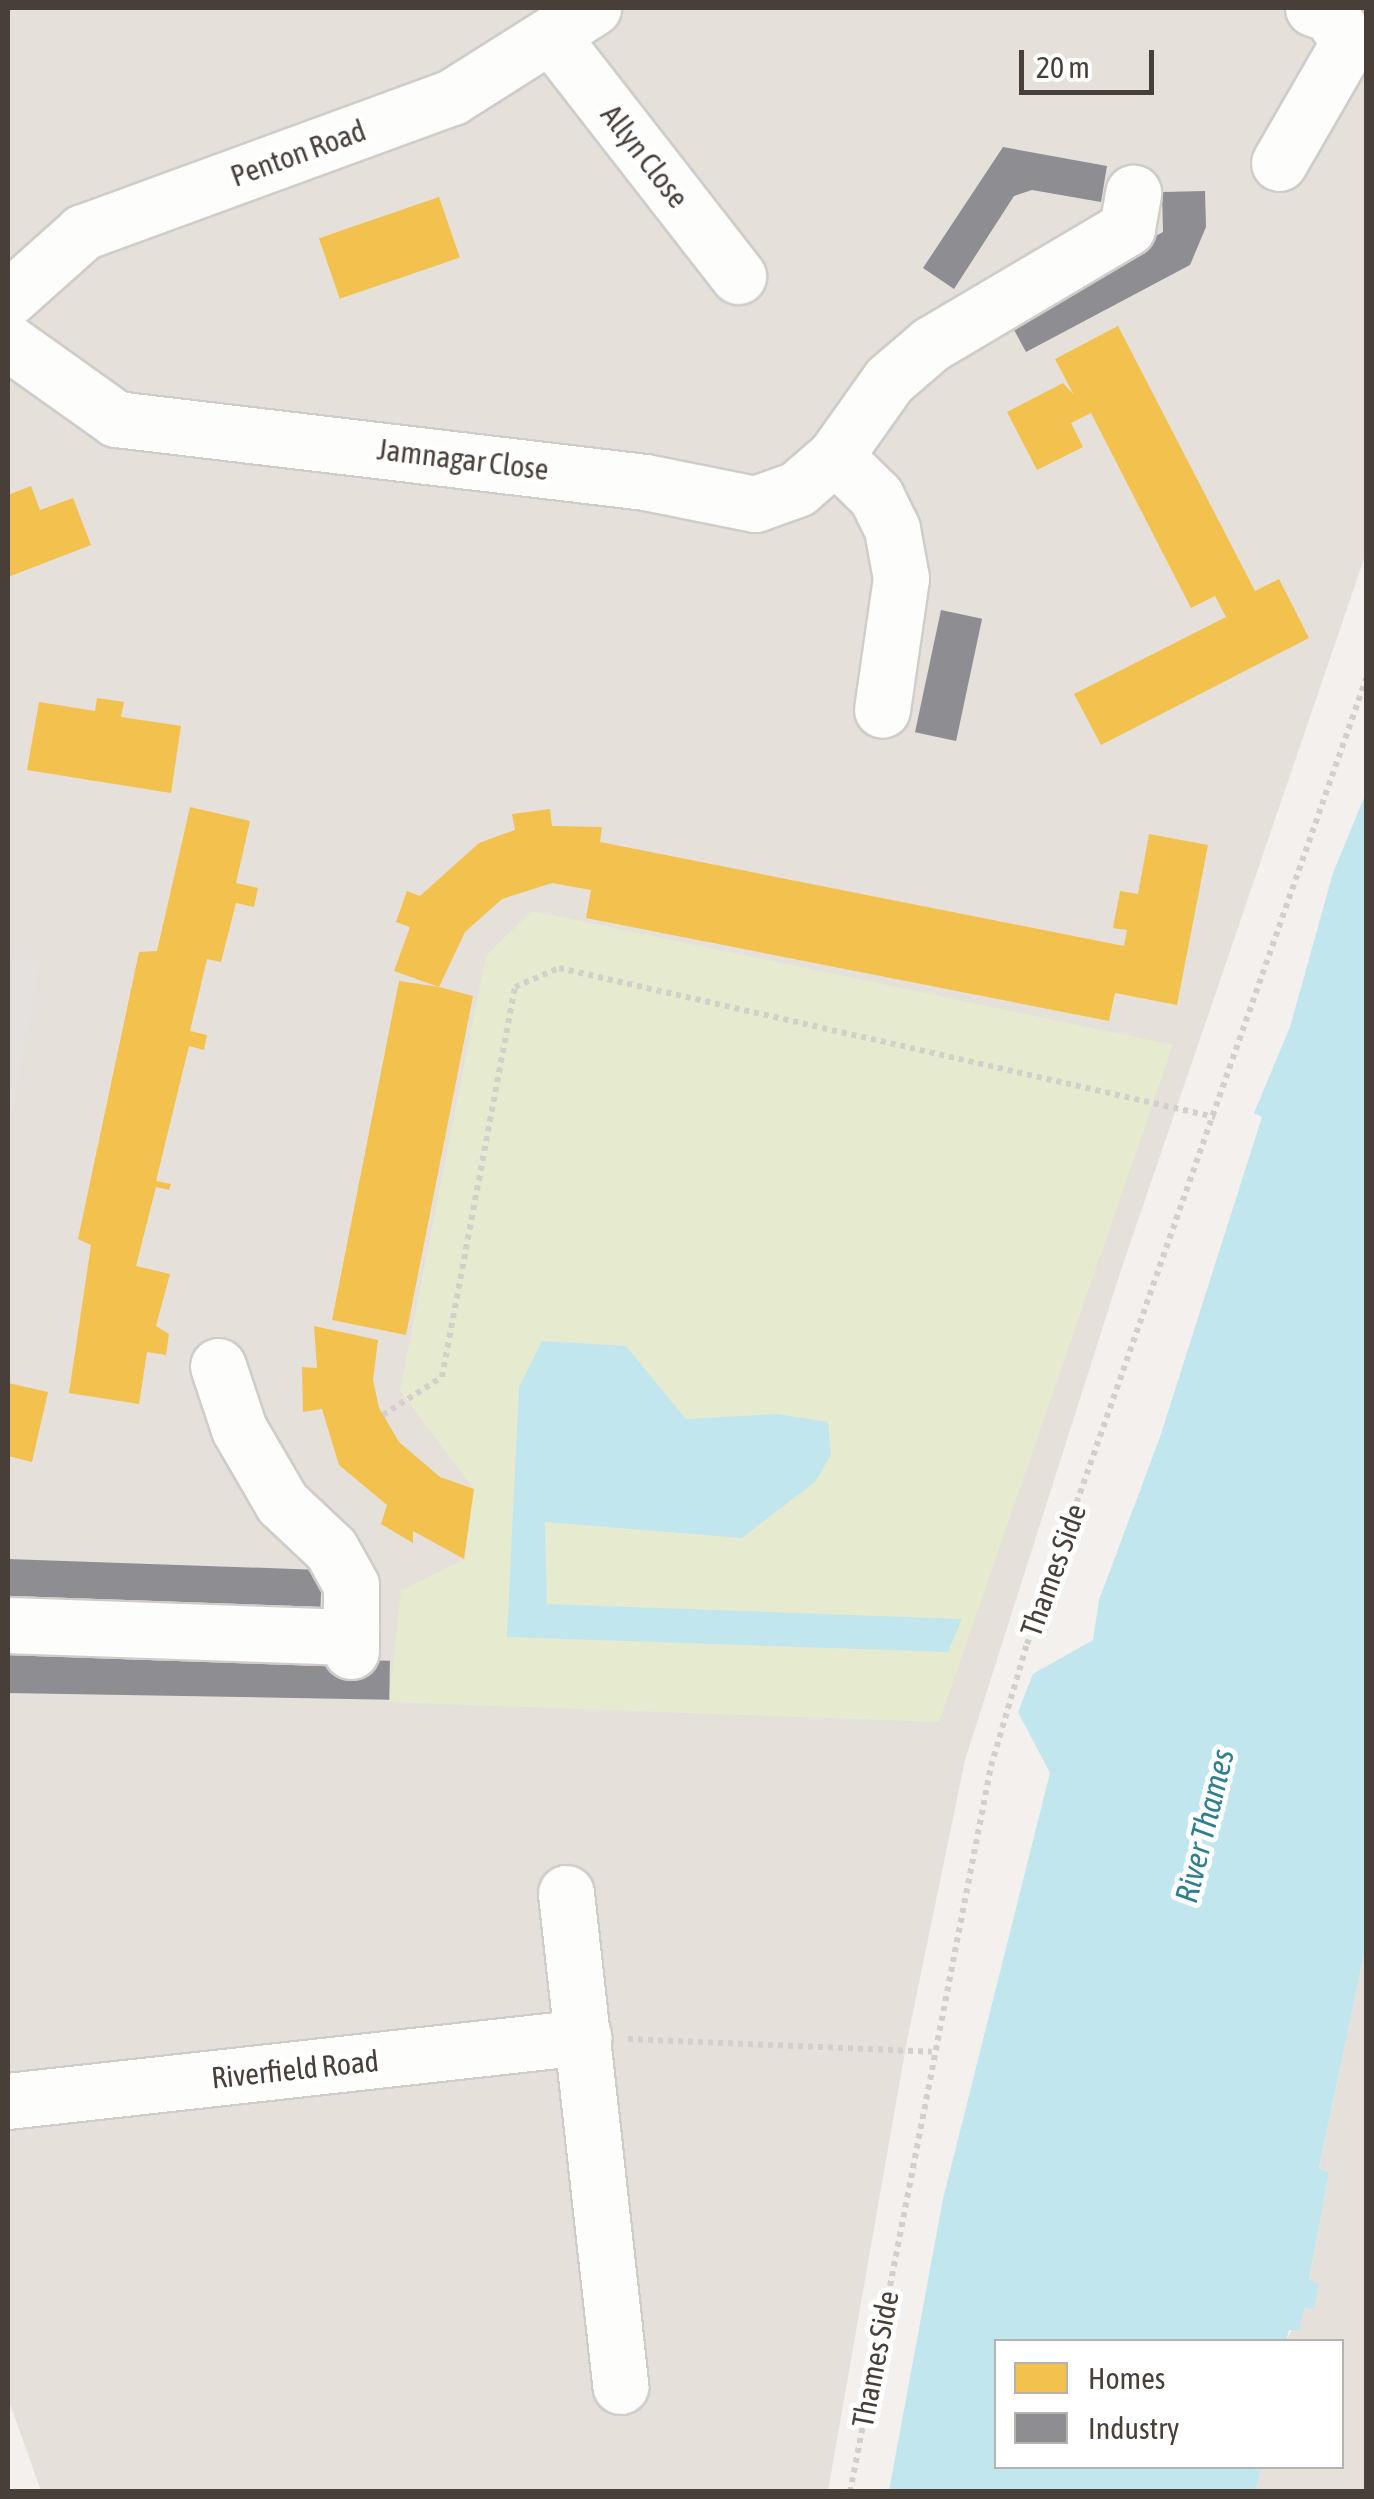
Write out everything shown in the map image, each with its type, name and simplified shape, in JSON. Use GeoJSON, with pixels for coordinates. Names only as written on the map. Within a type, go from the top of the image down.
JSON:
{"type":"FeatureCollection","features":[{"type":"Feature","properties":{"kind":"street"},"geometry":{"type":"LineString","coordinates":[[1279,162],[1349,42],[1330,14],[1313,8]]}},
{"type":"Feature","properties":{"kind":"street","name":"Allyn Close"},"geometry":{"type":"LineString","coordinates":[[572,22],[738,276]]}},
{"type":"Feature","properties":{"kind":"street","name":"Penton Road"},"geometry":{"type":"LineString","coordinates":[[8,299],[83,232],[452,97],[572,22]]}},
{"type":"Feature","properties":{"kind":"street","name":"Jamnagar Close"},"geometry":{"type":"LineString","coordinates":[[8,342],[116,419],[644,482],[755,504],[796,489],[836,456],[889,380],[931,344],[1127,228],[1132,193]]}},
{"type":"Feature","properties":{"kind":"street"},"geometry":{"type":"LineString","coordinates":[[836,456],[876,496],[892,530],[901,578],[882,710]]}},
{"type":"Feature","properties":{"kind":"street"},"geometry":{"type":"LineString","coordinates":[[8,1625],[351,1644],[351,1586],[331,1548],[282,1503],[238,1429],[218,1366]]}},
{"type":"Feature","properties":{"kind":"street"},"geometry":{"type":"LineString","coordinates":[[566,1893],[620,2386]]}},
{"type":"Feature","properties":{"kind":"street","name":"Riverfield Road"},"geometry":{"type":"LineString","coordinates":[[8,2101],[583,2037]]}},
{"type":"Feature","properties":{"kind":"path","name":"Thames Side"},"geometry":{"type":"LineString","coordinates":[[850,2492],[932,2052],[991,1766],[1027,1644],[1366,679]]}},
{"type":"Feature","properties":{"kind":"path"},"geometry":{"type":"LineString","coordinates":[[384,1415],[442,1378],[515,987],[558,968],[1215,1117]]}},
{"type":"Feature","properties":{"kind":"path"},"geometry":{"type":"LineString","coordinates":[[583,2037],[932,2052]]}},
{"type":"Feature","properties":{"kind":"shaded area"},"geometry":{"type":"Polygon","coordinates":[[[8,8],[1366,8],[1366,553],[1119,1276],[965,1760],[906,2046],[828,2491],[41,2491],[8,2398],[8,8]]]}},
{"type":"Feature","properties":{"kind":"shaded area"},"geometry":{"type":"Polygon","coordinates":[[[8,957],[39,963],[8,1129],[8,957]]]}},
{"type":"Feature","properties":{"kind":"shaded area"},"geometry":{"type":"Polygon","coordinates":[[[1366,1945],[1366,2491],[1256,2492],[1261,2469],[1344,2469],[1344,2339],[1287,2339],[1304,2308],[1314,2310],[1309,2281],[1329,2173],[1319,2169],[1366,1945]]]}},
{"type":"Feature","properties":{"kind":"green space"},"geometry":{"type":"Polygon","coordinates":[[[532,911],[1173,1045],[939,1722],[389,1702],[401,1591],[465,1559],[474,1489],[400,1391],[486,956],[532,911]]]}},
{"type":"Feature","properties":{"kind":"water","name":"River Thames"},"geometry":{"type":"Polygon","coordinates":[[[1366,793],[1366,1945],[1319,2168],[1329,2173],[1309,2280],[1319,2283],[1314,2310],[1304,2308],[1299,2331],[1289,2330],[1287,2339],[994,2339],[994,2469],[1261,2469],[1256,2491],[889,2491],[943,2199],[1050,1773],[1018,1712],[1033,1674],[1093,1640],[1099,1600],[1160,1437],[1262,1117],[1254,1113],[1290,1027],[1333,873],[1366,793]]]}},
{"type":"Feature","properties":{"kind":"water"},"geometry":{"type":"Polygon","coordinates":[[[542,1341],[626,1346],[686,1419],[777,1414],[828,1422],[831,1454],[816,1481],[742,1538],[545,1522],[547,1604],[962,1619],[948,1652],[507,1637],[519,1387],[542,1341]]]}},
{"type":"Feature","properties":{"kind":"building: Homes"},"geometry":{"type":"Polygon","coordinates":[[[439,197],[460,258],[340,299],[319,238],[439,197]]]}},
{"type":"Feature","properties":{"kind":"building: Homes"},"geometry":{"type":"Polygon","coordinates":[[[1118,326],[1255,591],[1279,579],[1309,638],[1101,745],[1074,694],[1226,617],[1215,596],[1191,608],[1091,413],[1071,423],[1083,447],[1037,470],[1007,412],[1063,383],[1074,395],[1055,359],[1118,326]]]}},
{"type":"Feature","properties":{"kind":"building: Homes"},"geometry":{"type":"Polygon","coordinates":[[[31,486],[40,510],[73,498],[91,545],[8,577],[8,495],[31,486]]]}},
{"type":"Feature","properties":{"kind":"building: Homes"},"geometry":{"type":"Polygon","coordinates":[[[97,698],[124,702],[121,717],[181,726],[171,793],[27,770],[39,702],[95,711],[97,698]]]}},
{"type":"Feature","properties":{"kind":"building: Homes"},"geometry":{"type":"Polygon","coordinates":[[[190,807],[250,821],[236,883],[258,888],[254,907],[236,903],[221,962],[207,959],[190,1031],[207,1035],[204,1050],[189,1046],[156,1181],[171,1184],[169,1190],[156,1187],[136,1266],[170,1274],[156,1326],[169,1334],[166,1355],[147,1352],[139,1404],[69,1393],[91,1245],[78,1239],[139,952],[157,951],[190,807]]]}},
{"type":"Feature","properties":{"kind":"building: Homes"},"geometry":{"type":"Polygon","coordinates":[[[550,809],[552,826],[602,827],[600,842],[1124,946],[1127,930],[1113,928],[1120,891],[1138,894],[1149,834],[1208,845],[1177,1005],[1115,993],[1109,1021],[586,918],[591,890],[552,883],[502,899],[465,932],[439,987],[394,971],[410,927],[396,922],[407,891],[420,896],[479,843],[515,830],[512,814],[550,809]]]}},
{"type":"Feature","properties":{"kind":"building: Homes"},"geometry":{"type":"Polygon","coordinates":[[[399,981],[473,996],[406,1335],[332,1320],[399,981]]]}},
{"type":"Feature","properties":{"kind":"building: Homes"},"geometry":{"type":"Polygon","coordinates":[[[314,1326],[378,1340],[373,1380],[379,1408],[399,1442],[440,1477],[474,1489],[464,1559],[413,1531],[413,1543],[381,1524],[387,1505],[339,1465],[322,1409],[303,1412],[302,1367],[317,1368],[314,1326]]]}},
{"type":"Feature","properties":{"kind":"building: Homes"},"geometry":{"type":"Polygon","coordinates":[[[8,1383],[48,1392],[32,1462],[8,1456],[8,1383]]]}},
{"type":"Feature","properties":{"kind":"building: Industry"},"geometry":{"type":"Polygon","coordinates":[[[1003,147],[1107,166],[1101,202],[1032,190],[1014,196],[954,289],[923,268],[1003,147]]]}},
{"type":"Feature","properties":{"kind":"building: Industry"},"geometry":{"type":"Polygon","coordinates":[[[1205,191],[1206,227],[1190,265],[1026,352],[1006,315],[1163,232],[1162,192],[1205,191]]]}},
{"type":"Feature","properties":{"kind":"building: Industry"},"geometry":{"type":"Polygon","coordinates":[[[941,610],[982,619],[956,741],[915,732],[941,610]]]}},
{"type":"Feature","properties":{"kind":"building: Industry"},"geometry":{"type":"Polygon","coordinates":[[[8,1559],[322,1570],[320,1610],[8,1599],[8,1559]]]}},
{"type":"Feature","properties":{"kind":"building: Industry"},"geometry":{"type":"Polygon","coordinates":[[[8,1654],[390,1661],[389,1700],[8,1693],[8,1654]]]}}]}
